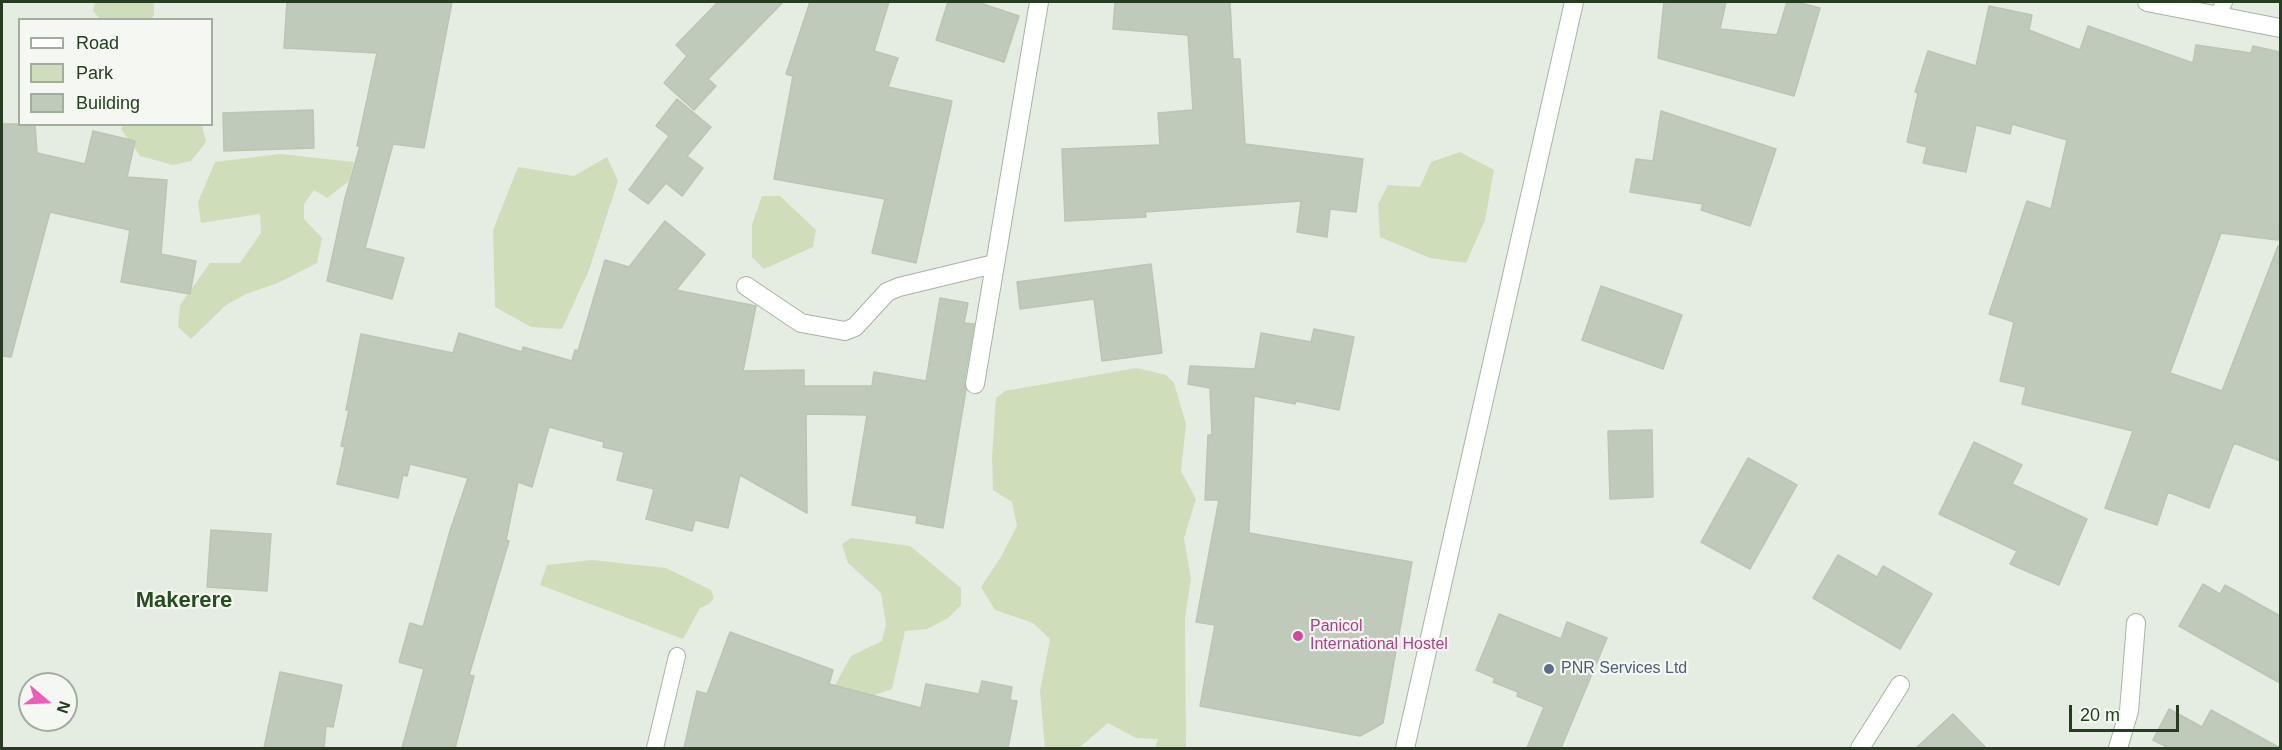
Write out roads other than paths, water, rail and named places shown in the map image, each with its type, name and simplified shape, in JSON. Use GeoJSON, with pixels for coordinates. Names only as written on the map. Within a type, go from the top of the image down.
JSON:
{"type":"FeatureCollection","features":[{"type":"Feature","properties":{"kind":"street"},"geometry":{"type":"LineString","coordinates":[[975,384],[1039,2]]}},
{"type":"Feature","properties":{"kind":"street"},"geometry":{"type":"LineString","coordinates":[[1405,748],[1574,2]]}},
{"type":"Feature","properties":{"kind":"street"},"geometry":{"type":"LineString","coordinates":[[2147,2],[2221,8],[2280,28]]}},
{"type":"Feature","properties":{"kind":"street"},"geometry":{"type":"LineString","coordinates":[[746,286],[801,323],[845,331],[855,327],[887,292],[994,264]]}},
{"type":"Feature","properties":{"kind":"street"},"geometry":{"type":"LineString","coordinates":[[2118,748],[2129,711],[2136,623]]}},
{"type":"Feature","properties":{"kind":"street"},"geometry":{"type":"LineString","coordinates":[[1860,748],[1900,685]]}},
{"type":"Feature","properties":{"kind":"lane"},"geometry":{"type":"LineString","coordinates":[[655,748],[677,656]]}},
{"type":"Feature","properties":{"kind":"place","name":"Panicol International Hostel"},"geometry":{"type":"Point","coordinates":[1298,636]}},
{"type":"Feature","properties":{"kind":"place","name":"PNR Services Ltd"},"geometry":{"type":"Point","coordinates":[1549,669]}},
{"type":"Feature","properties":{"kind":"district","name":"Makerere"},"geometry":{"type":"Point","coordinates":[184,601]}}]}
